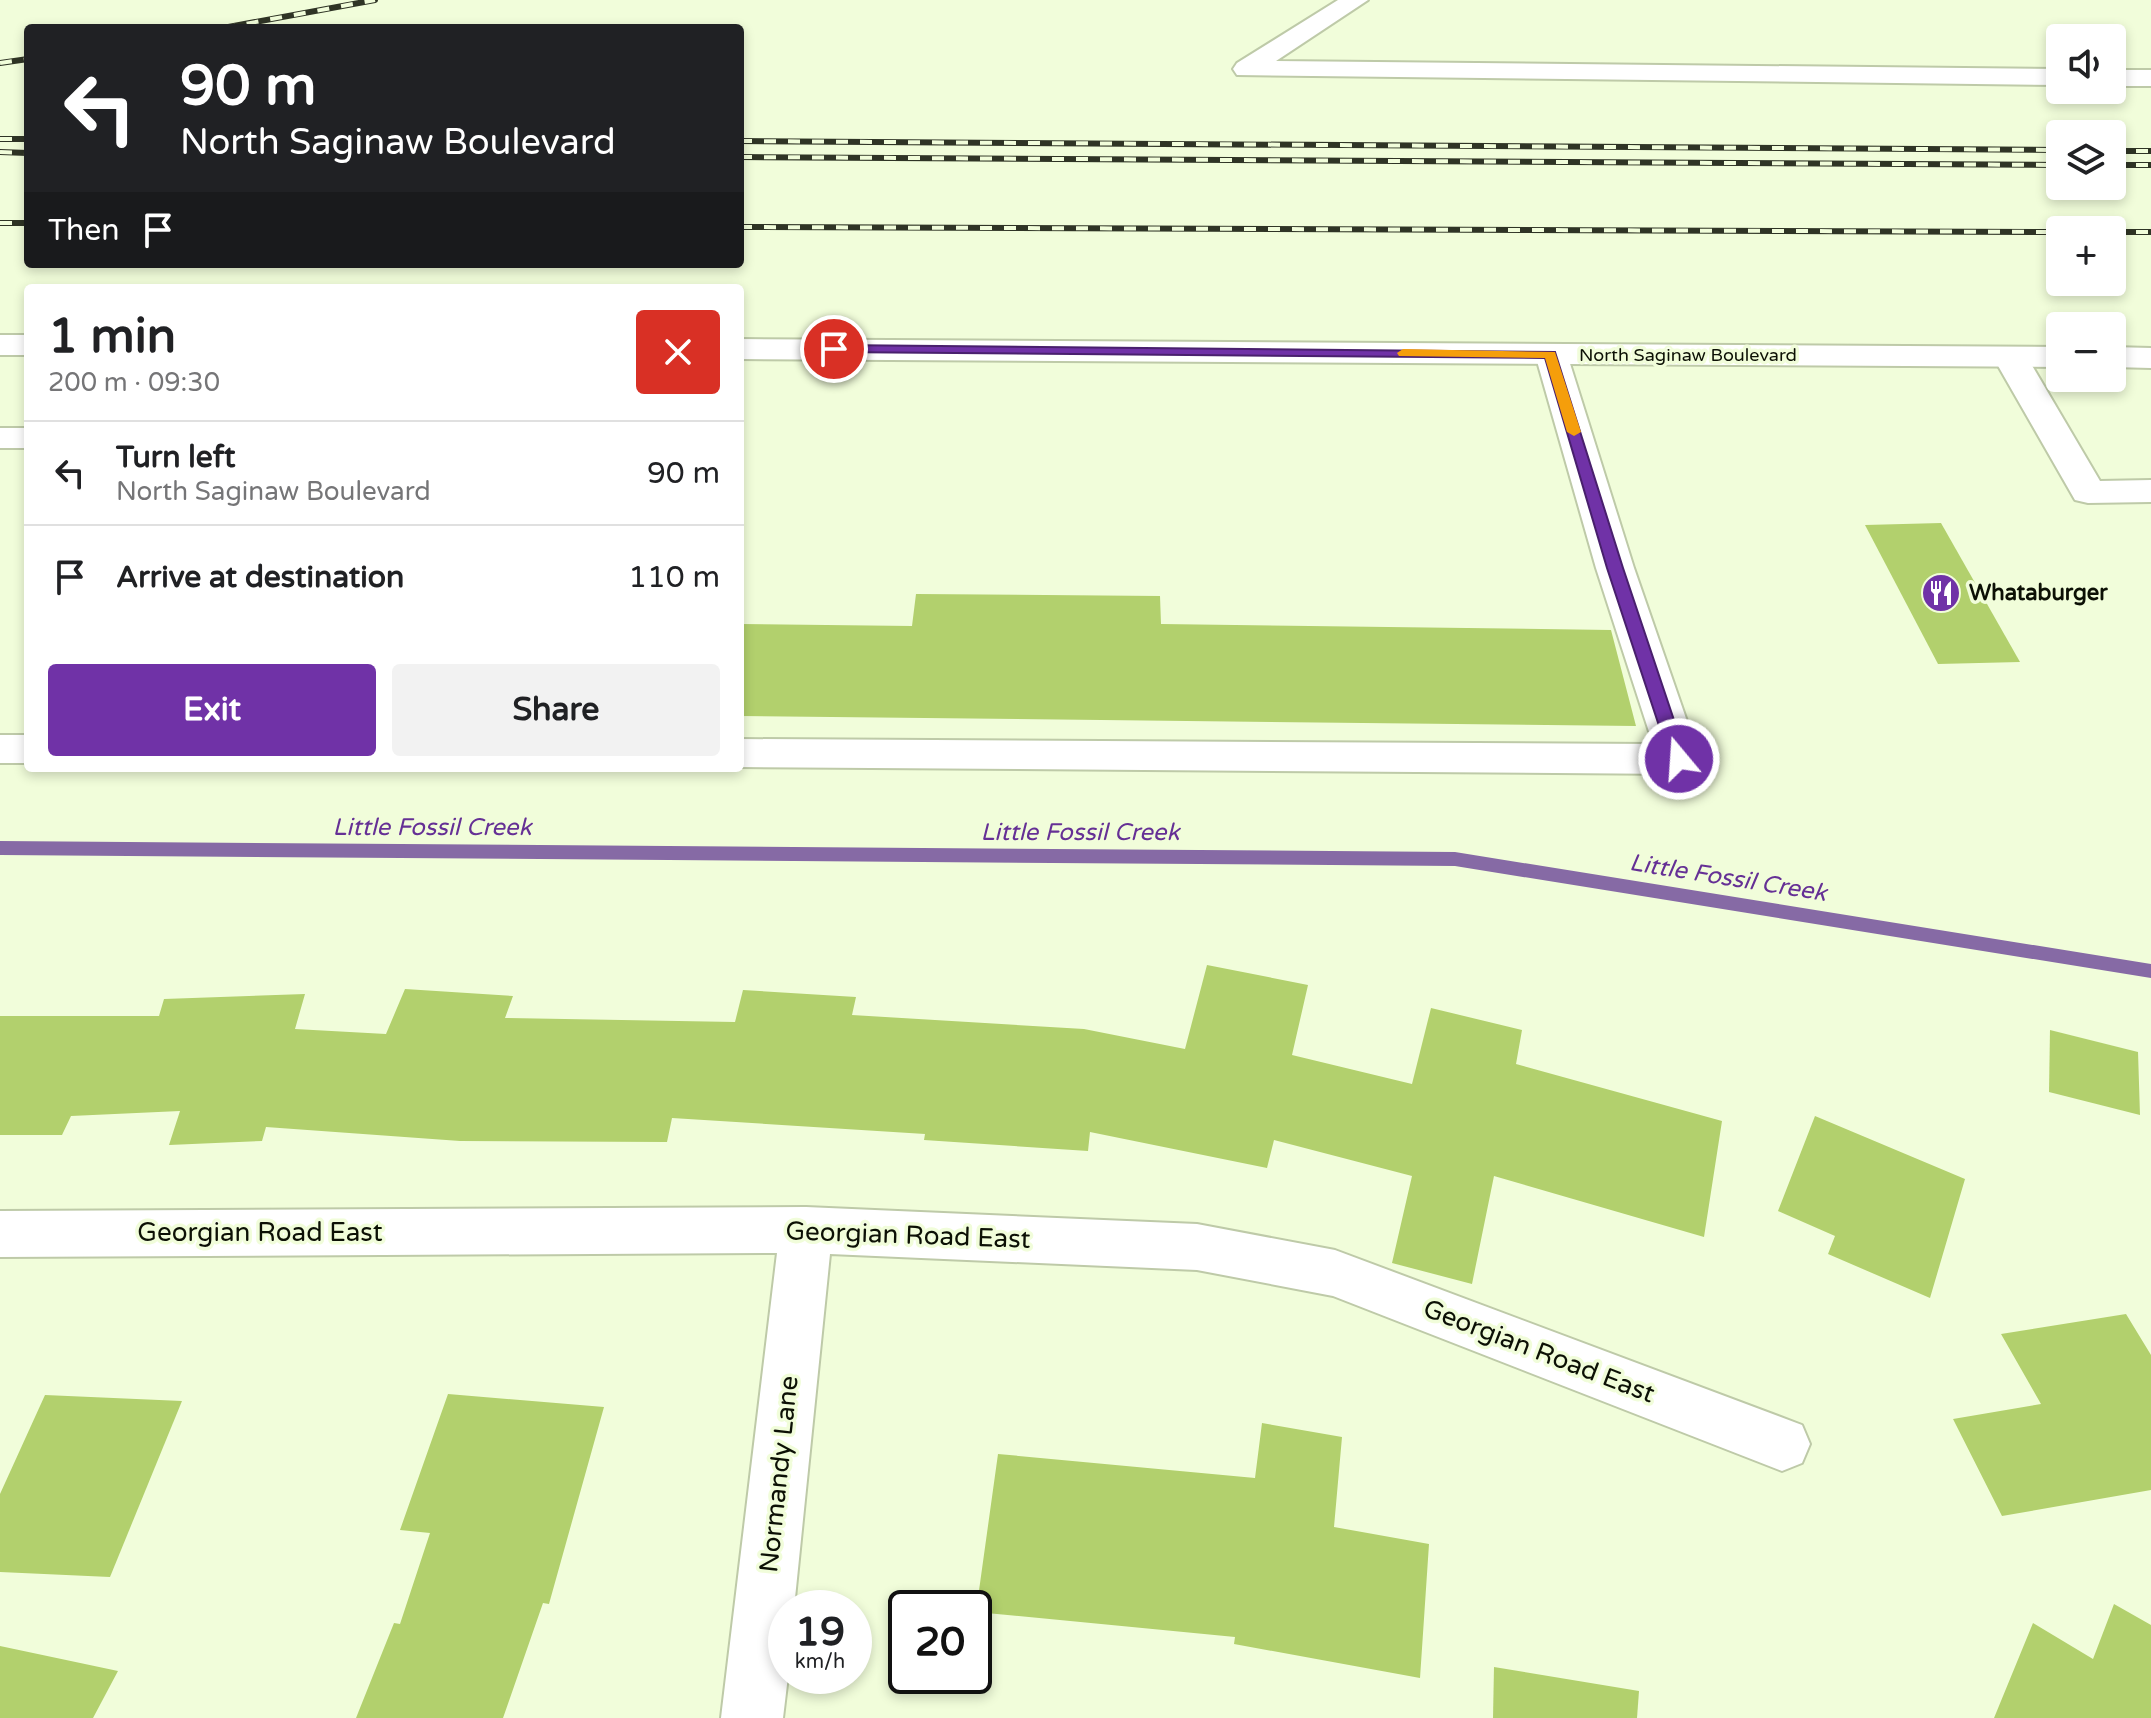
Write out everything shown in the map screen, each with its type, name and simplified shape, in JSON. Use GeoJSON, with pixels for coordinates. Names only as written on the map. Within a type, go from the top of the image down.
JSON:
{"type":"FeatureCollection","features":[{"type":"Feature","properties":{"kind":"street"},"geometry":{"type":"LineString","coordinates":[[1355,0],[1246,69],[2046,77]]}},
{"type":"Feature","properties":{"kind":"street"},"geometry":{"type":"LineString","coordinates":[[2126,78],[2151,78]]}},
{"type":"Feature","properties":{"kind":"street"},"geometry":{"type":"LineString","coordinates":[[0,345],[24,345]]}},
{"type":"Feature","properties":{"kind":"street","name":"North Saginaw Boulevard"},"geometry":{"type":"LineString","coordinates":[[744,349],[2046,357]]}},
{"type":"Feature","properties":{"kind":"street"},"geometry":{"type":"LineString","coordinates":[[744,753],[1679,759],[1615,568],[1551,354]]}},
{"type":"Feature","properties":{"kind":"street"},"geometry":{"type":"LineString","coordinates":[[2010,357],[2088,492],[2151,491]]}},
{"type":"Feature","properties":{"kind":"street"},"geometry":{"type":"LineString","coordinates":[[2126,357],[2151,358]]}},
{"type":"Feature","properties":{"kind":"street"},"geometry":{"type":"LineString","coordinates":[[0,438],[24,438]]}},
{"type":"Feature","properties":{"kind":"street"},"geometry":{"type":"LineString","coordinates":[[0,749],[24,749]]}},
{"type":"Feature","properties":{"kind":"street","name":"Georgian Road East"},"geometry":{"type":"LineString","coordinates":[[0,1234],[806,1230],[1197,1247],[1335,1273],[1782,1444]]}},
{"type":"Feature","properties":{"kind":"street","name":"Normandy Lane"},"geometry":{"type":"LineString","coordinates":[[752,1718],[806,1230]]}},
{"type":"Feature","properties":{"kind":"building","name":"Whataburger"},"geometry":{"type":"Polygon","coordinates":[[[1941,523],[2020,662],[1938,664],[1865,525],[1941,523]]]}},
{"type":"Feature","properties":{"kind":"building"},"geometry":{"type":"Polygon","coordinates":[[[916,594],[1160,596],[1161,624],[1611,630],[1636,726],[744,716],[744,624],[912,626],[916,594]]]}},
{"type":"Feature","properties":{"kind":"building"},"geometry":{"type":"Polygon","coordinates":[[[1207,965],[1308,985],[1292,1055],[1412,1084],[1431,1008],[1522,1030],[1516,1064],[1722,1121],[1704,1237],[1494,1176],[1472,1284],[1392,1263],[1412,1176],[1274,1140],[1267,1168],[1090,1132],[1088,1151],[924,1140],[925,1134],[672,1118],[667,1142],[460,1141],[266,1127],[262,1141],[169,1145],[180,1111],[71,1116],[62,1135],[0,1135],[0,1016],[159,1016],[164,999],[305,994],[295,1029],[386,1034],[405,989],[513,996],[505,1018],[735,1022],[743,990],[856,997],[852,1015],[1084,1029],[1185,1049],[1207,965]]]}},
{"type":"Feature","properties":{"kind":"building"},"geometry":{"type":"Polygon","coordinates":[[[2050,1030],[2138,1052],[2140,1115],[2049,1092],[2050,1030]]]}},
{"type":"Feature","properties":{"kind":"building"},"geometry":{"type":"Polygon","coordinates":[[[1815,1116],[1965,1179],[1930,1298],[1828,1254],[1835,1236],[1778,1211],[1815,1116]]]}},
{"type":"Feature","properties":{"kind":"building"},"geometry":{"type":"Polygon","coordinates":[[[2126,1314],[2151,1355],[2151,1490],[2002,1516],[1953,1419],[2041,1404],[2001,1334],[2126,1314]]]}},
{"type":"Feature","properties":{"kind":"building"},"geometry":{"type":"Polygon","coordinates":[[[448,1394],[604,1407],[549,1604],[543,1603],[503,1718],[356,1718],[394,1623],[400,1624],[430,1533],[400,1530],[448,1394]]]}},
{"type":"Feature","properties":{"kind":"building"},"geometry":{"type":"Polygon","coordinates":[[[45,1395],[182,1401],[110,1577],[0,1572],[0,1494],[45,1395]]]}},
{"type":"Feature","properties":{"kind":"building"},"geometry":{"type":"Polygon","coordinates":[[[1262,1423],[1342,1437],[1334,1527],[1429,1544],[1420,1678],[1234,1644],[1235,1637],[992,1614],[992,1590],[979,1590],[998,1454],[1255,1478],[1262,1423]]]}},
{"type":"Feature","properties":{"kind":"building"},"geometry":{"type":"Polygon","coordinates":[[[2114,1604],[2151,1625],[2151,1718],[1994,1718],[2033,1623],[2093,1659],[2114,1604]]]}},
{"type":"Feature","properties":{"kind":"building"},"geometry":{"type":"Polygon","coordinates":[[[0,1646],[118,1671],[93,1718],[0,1718],[0,1646]]]}},
{"type":"Feature","properties":{"kind":"building"},"geometry":{"type":"Polygon","coordinates":[[[1494,1667],[1639,1691],[1637,1718],[1493,1718],[1494,1667]]]}},
{"type":"Feature","properties":{"kind":"waterway","name":"Little Fossil Creek"},"geometry":{"type":"LineString","coordinates":[[0,848],[1455,859],[2151,971]]}},
{"type":"Feature","properties":{"kind":"railway"},"geometry":{"type":"LineString","coordinates":[[245,24],[375,0]]}},
{"type":"Feature","properties":{"kind":"railway"},"geometry":{"type":"LineString","coordinates":[[0,63],[24,60]]}},
{"type":"Feature","properties":{"kind":"railway"},"geometry":{"type":"LineString","coordinates":[[0,139],[24,139]]}},
{"type":"Feature","properties":{"kind":"railway"},"geometry":{"type":"LineString","coordinates":[[744,141],[2046,150]]}},
{"type":"Feature","properties":{"kind":"railway"},"geometry":{"type":"LineString","coordinates":[[2126,151],[2151,151]]}},
{"type":"Feature","properties":{"kind":"railway"},"geometry":{"type":"LineString","coordinates":[[0,152],[24,153]]}},
{"type":"Feature","properties":{"kind":"railway"},"geometry":{"type":"LineString","coordinates":[[744,157],[2046,165]]}},
{"type":"Feature","properties":{"kind":"railway"},"geometry":{"type":"LineString","coordinates":[[2126,165],[2151,165]]}},
{"type":"Feature","properties":{"kind":"railway"},"geometry":{"type":"LineString","coordinates":[[0,223],[24,223]]}},
{"type":"Feature","properties":{"kind":"railway"},"geometry":{"type":"LineString","coordinates":[[744,227],[2046,232]]}},
{"type":"Feature","properties":{"kind":"railway"},"geometry":{"type":"LineString","coordinates":[[2126,232],[2151,232]]}},
{"type":"Feature","properties":{"kind":"slow traffic"},"geometry":{"type":"LineString","coordinates":[[1403,353],[1551,354],[1574,432]]}},
{"type":"Feature","properties":{"kind":"place","name":"Whataburger"},"geometry":{"type":"Point","coordinates":[1941,593]}},
{"type":"Feature","properties":{"kind":"route"},"geometry":{"type":"LineString","coordinates":[[834,349],[1551,354],[1615,568],[1679,759]]}}]}
